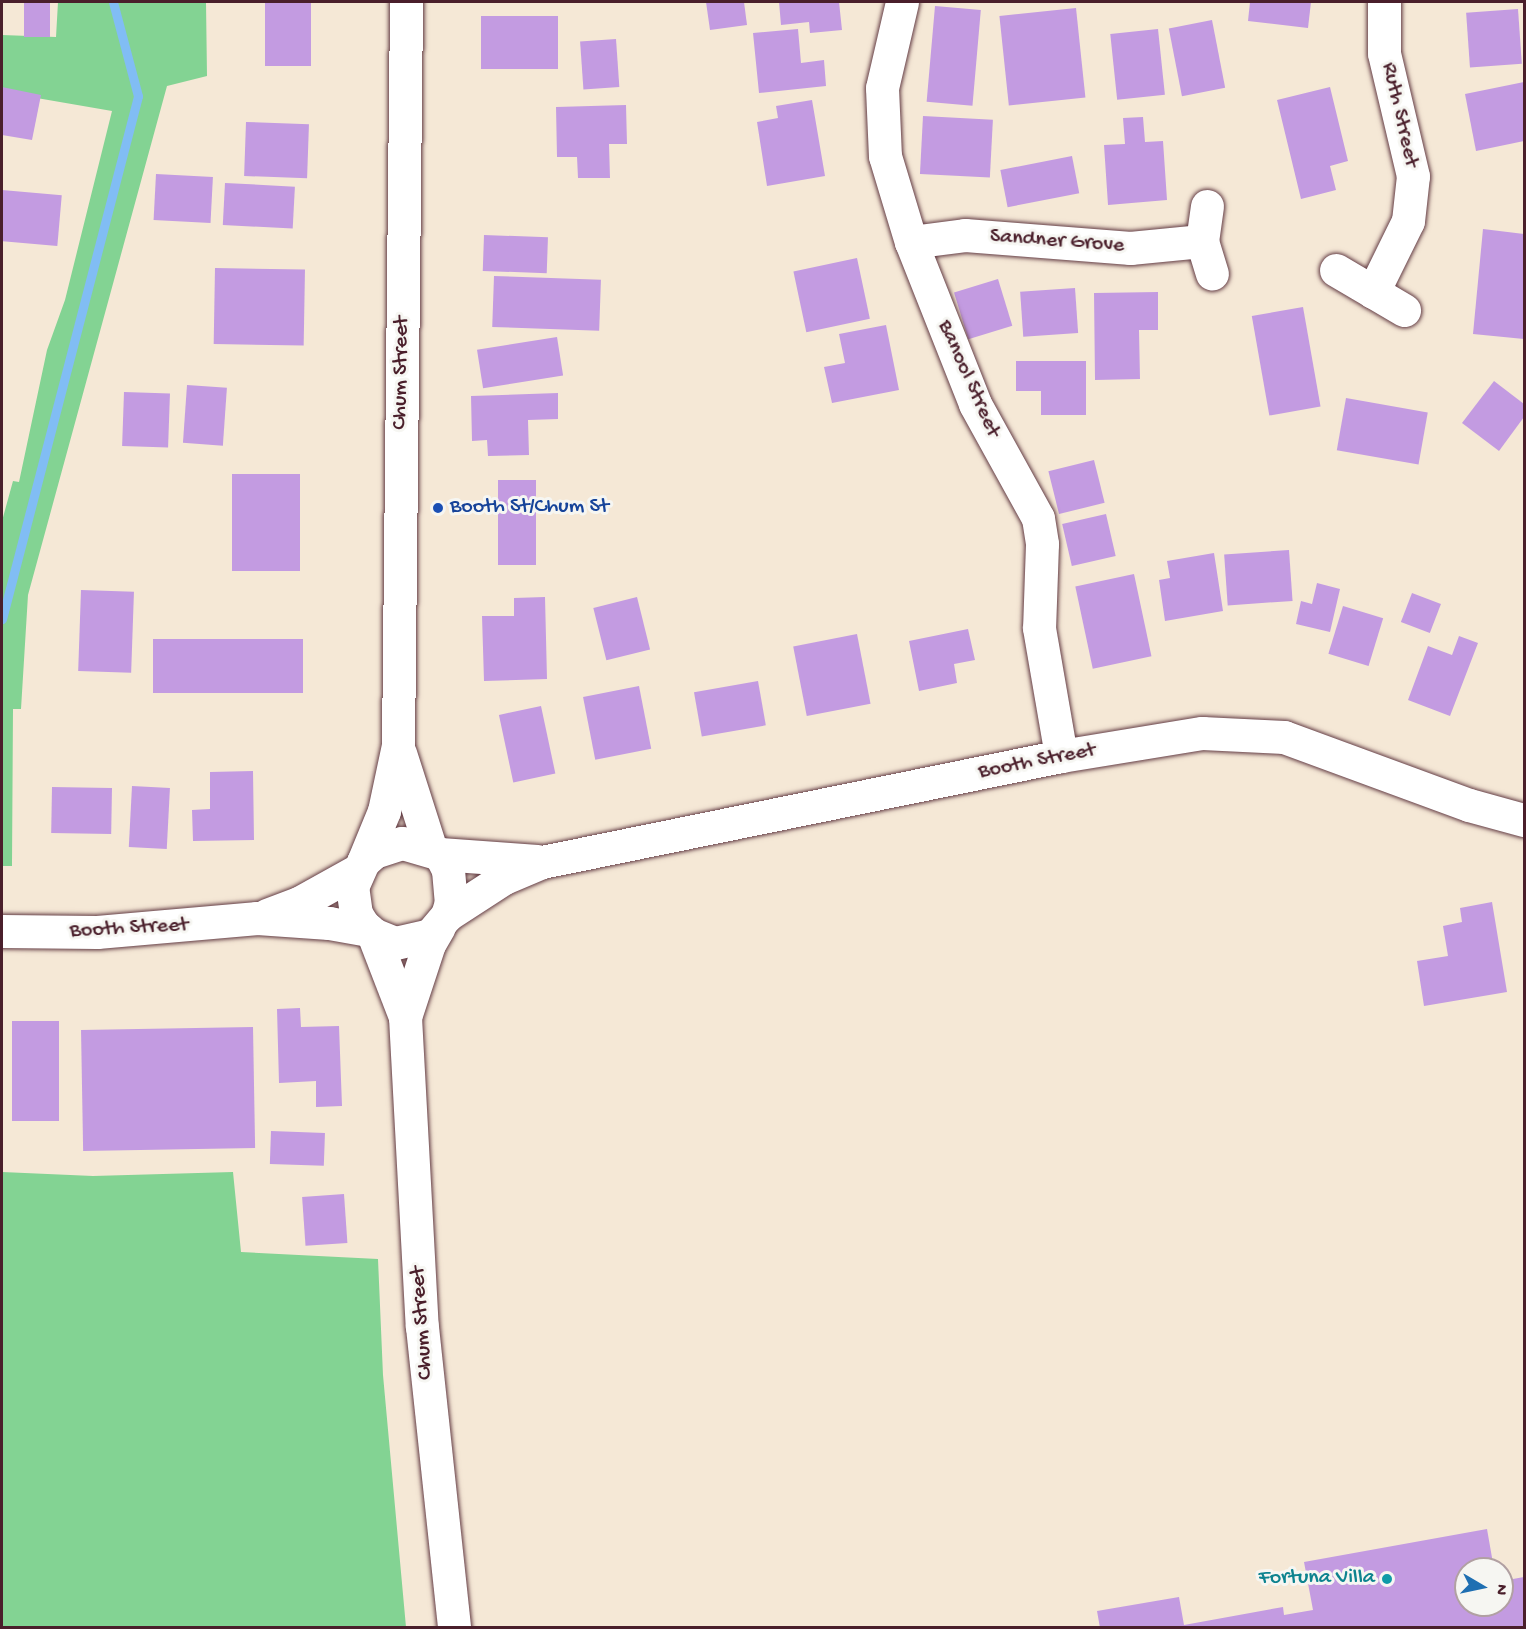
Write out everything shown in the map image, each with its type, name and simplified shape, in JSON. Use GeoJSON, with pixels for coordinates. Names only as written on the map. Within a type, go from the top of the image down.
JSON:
{"type":"FeatureCollection","features":[{"type":"Feature","properties":{"kind":"street","name":"Chum Street"},"geometry":{"type":"LineString","coordinates":[[360,866],[384,811],[398,745],[405,2]]}},
{"type":"Feature","properties":{"kind":"street","name":"Banool Street"},"geometry":{"type":"LineString","coordinates":[[902,2],[886,58],[881,122],[892,184],[975,404],[1038,518],[1042,544],[1041,647],[1061,756]]}},
{"type":"Feature","properties":{"kind":"street","name":"Ruth Street"},"geometry":{"type":"LineString","coordinates":[[1373,292],[1408,221],[1413,176],[1384,53],[1384,2]]}},
{"type":"Feature","properties":{"kind":"street"},"geometry":{"type":"LineString","coordinates":[[1207,206],[1202,241],[1212,273]]}},
{"type":"Feature","properties":{"kind":"street","name":"Sandner Grove"},"geometry":{"type":"LineString","coordinates":[[912,242],[965,235],[1130,248],[1202,241]]}},
{"type":"Feature","properties":{"kind":"street"},"geometry":{"type":"LineString","coordinates":[[1336,270],[1404,310]]}},
{"type":"Feature","properties":{"kind":"street","name":"Booth Street"},"geometry":{"type":"LineString","coordinates":[[443,921],[504,878],[542,862],[1061,756],[1202,733],[1263,733],[1304,743],[1469,805],[1524,820]]}},
{"type":"Feature","properties":{"kind":"street","name":"Chum Street"},"geometry":{"type":"LineString","coordinates":[[398,745],[406,779],[436,852]]}},
{"type":"Feature","properties":{"kind":"street"},"geometry":{"type":"LineString","coordinates":[[402,843],[436,852],[451,888],[443,921],[408,943],[395,943],[371,932],[352,901],[360,866],[387,845],[402,843]]}},
{"type":"Feature","properties":{"kind":"street","name":"Booth Street"},"geometry":{"type":"LineString","coordinates":[[436,852],[542,862]]}},
{"type":"Feature","properties":{"kind":"street","name":"Booth Street"},"geometry":{"type":"LineString","coordinates":[[257,918],[299,903],[360,866]]}},
{"type":"Feature","properties":{"kind":"street","name":"Booth Street"},"geometry":{"type":"LineString","coordinates":[[2,932],[97,933],[257,918],[329,923],[371,932]]}},
{"type":"Feature","properties":{"kind":"street","name":"Chum Street"},"geometry":{"type":"LineString","coordinates":[[405,1017],[429,944],[443,921]]}},
{"type":"Feature","properties":{"kind":"street","name":"Chum Street"},"geometry":{"type":"LineString","coordinates":[[371,932],[405,1017],[422,1327],[454,1628]]}},
{"type":"Feature","properties":{"kind":"green space"},"geometry":{"type":"Polygon","coordinates":[[[58,2],[206,2],[207,76],[167,86],[28,595],[21,709],[13,709],[12,866],[2,866],[2,521],[13,481],[19,482],[47,350],[65,300],[112,111],[2,92],[2,35],[56,37],[58,2]]]}},
{"type":"Feature","properties":{"kind":"green space"},"geometry":{"type":"Polygon","coordinates":[[[2,1172],[93,1176],[233,1172],[241,1252],[378,1259],[383,1375],[406,1627],[2,1627],[2,1172]]]}},
{"type":"Feature","properties":{"kind":"building"},"geometry":{"type":"Polygon","coordinates":[[[24,2],[50,2],[50,37],[24,37],[24,2]]]}},
{"type":"Feature","properties":{"kind":"building"},"geometry":{"type":"Polygon","coordinates":[[[265,2],[311,2],[311,66],[265,66],[265,2]]]}},
{"type":"Feature","properties":{"kind":"building"},"geometry":{"type":"Polygon","coordinates":[[[706,2],[744,2],[747,25],[710,30],[706,2]]]}},
{"type":"Feature","properties":{"kind":"building"},"geometry":{"type":"Polygon","coordinates":[[[779,2],[839,2],[842,30],[810,33],[809,22],[781,25],[779,2]]]}},
{"type":"Feature","properties":{"kind":"building"},"geometry":{"type":"Polygon","coordinates":[[[1250,2],[1311,2],[1308,28],[1248,21],[1250,2]]]}},
{"type":"Feature","properties":{"kind":"building"},"geometry":{"type":"Polygon","coordinates":[[[935,6],[981,10],[972,106],[927,102],[935,6]]]}},
{"type":"Feature","properties":{"kind":"building"},"geometry":{"type":"Polygon","coordinates":[[[1076,8],[1085,98],[1009,106],[999,16],[1076,8]]]}},
{"type":"Feature","properties":{"kind":"building"},"geometry":{"type":"Polygon","coordinates":[[[1518,9],[1522,64],[1470,67],[1466,13],[1518,9]]]}},
{"type":"Feature","properties":{"kind":"building"},"geometry":{"type":"Polygon","coordinates":[[[481,16],[558,16],[558,69],[481,69],[481,16]]]}},
{"type":"Feature","properties":{"kind":"building"},"geometry":{"type":"Polygon","coordinates":[[[1212,20],[1225,88],[1182,96],[1169,28],[1212,20]]]}},
{"type":"Feature","properties":{"kind":"building"},"geometry":{"type":"Polygon","coordinates":[[[798,29],[801,63],[824,60],[826,86],[759,93],[753,33],[798,29]]]}},
{"type":"Feature","properties":{"kind":"building"},"geometry":{"type":"Polygon","coordinates":[[[1158,29],[1165,95],[1117,100],[1110,34],[1158,29]]]}},
{"type":"Feature","properties":{"kind":"building"},"geometry":{"type":"Polygon","coordinates":[[[616,39],[619,87],[583,89],[580,42],[616,39]]]}},
{"type":"Feature","properties":{"kind":"building"},"geometry":{"type":"Polygon","coordinates":[[[1524,82],[1524,141],[1476,151],[1465,94],[1524,82]]]}},
{"type":"Feature","properties":{"kind":"building"},"geometry":{"type":"Polygon","coordinates":[[[2,87],[41,95],[32,140],[2,135],[2,87]]]}},
{"type":"Feature","properties":{"kind":"building"},"geometry":{"type":"Polygon","coordinates":[[[1330,87],[1348,161],[1330,166],[1336,190],[1301,199],[1277,100],[1330,87]]]}},
{"type":"Feature","properties":{"kind":"building"},"geometry":{"type":"Polygon","coordinates":[[[812,100],[825,176],[767,186],[757,122],[778,118],[776,106],[812,100]]]}},
{"type":"Feature","properties":{"kind":"building"},"geometry":{"type":"Polygon","coordinates":[[[626,105],[627,144],[609,144],[610,178],[578,178],[577,157],[557,157],[556,107],[626,105]]]}},
{"type":"Feature","properties":{"kind":"building"},"geometry":{"type":"Polygon","coordinates":[[[923,116],[993,120],[990,178],[920,174],[923,116]]]}},
{"type":"Feature","properties":{"kind":"building"},"geometry":{"type":"Polygon","coordinates":[[[1143,117],[1145,142],[1163,141],[1167,200],[1108,205],[1104,145],[1125,144],[1123,118],[1143,117]]]}},
{"type":"Feature","properties":{"kind":"building"},"geometry":{"type":"Polygon","coordinates":[[[246,122],[309,124],[307,178],[244,176],[246,122]]]}},
{"type":"Feature","properties":{"kind":"building"},"geometry":{"type":"Polygon","coordinates":[[[1072,156],[1079,193],[1008,207],[1000,170],[1072,156]]]}},
{"type":"Feature","properties":{"kind":"building"},"geometry":{"type":"Polygon","coordinates":[[[156,174],[213,177],[211,223],[154,220],[156,174]]]}},
{"type":"Feature","properties":{"kind":"building"},"geometry":{"type":"Polygon","coordinates":[[[225,183],[295,187],[293,229],[223,225],[225,183]]]}},
{"type":"Feature","properties":{"kind":"building"},"geometry":{"type":"Polygon","coordinates":[[[2,190],[62,195],[57,246],[2,241],[2,190]]]}},
{"type":"Feature","properties":{"kind":"building"},"geometry":{"type":"Polygon","coordinates":[[[1483,229],[1524,234],[1524,339],[1473,334],[1483,229]]]}},
{"type":"Feature","properties":{"kind":"building"},"geometry":{"type":"Polygon","coordinates":[[[484,235],[548,237],[547,273],[483,271],[484,235]]]}},
{"type":"Feature","properties":{"kind":"building"},"geometry":{"type":"Polygon","coordinates":[[[857,258],[870,319],[806,332],[793,272],[857,258]]]}},
{"type":"Feature","properties":{"kind":"building"},"geometry":{"type":"Polygon","coordinates":[[[215,268],[305,270],[304,346],[214,344],[215,268]]]}},
{"type":"Feature","properties":{"kind":"building"},"geometry":{"type":"Polygon","coordinates":[[[494,276],[601,280],[599,331],[492,327],[494,276]]]}},
{"type":"Feature","properties":{"kind":"building"},"geometry":{"type":"Polygon","coordinates":[[[998,279],[1012,326],[968,339],[954,292],[998,279]]]}},
{"type":"Feature","properties":{"kind":"building"},"geometry":{"type":"Polygon","coordinates":[[[1075,288],[1078,333],[1023,337],[1020,292],[1075,288]]]}},
{"type":"Feature","properties":{"kind":"building"},"geometry":{"type":"Polygon","coordinates":[[[1158,292],[1158,330],[1139,330],[1140,379],[1095,380],[1094,293],[1158,292]]]}},
{"type":"Feature","properties":{"kind":"building"},"geometry":{"type":"Polygon","coordinates":[[[1303,307],[1321,406],[1269,415],[1252,316],[1303,307]]]}},
{"type":"Feature","properties":{"kind":"building"},"geometry":{"type":"Polygon","coordinates":[[[886,325],[899,390],[832,403],[824,367],[845,363],[839,334],[886,325]]]}},
{"type":"Feature","properties":{"kind":"building"},"geometry":{"type":"Polygon","coordinates":[[[557,337],[563,376],[483,388],[477,350],[557,337]]]}},
{"type":"Feature","properties":{"kind":"building"},"geometry":{"type":"Polygon","coordinates":[[[1016,361],[1086,361],[1086,415],[1041,415],[1041,391],[1016,391],[1016,361]]]}},
{"type":"Feature","properties":{"kind":"building"},"geometry":{"type":"Polygon","coordinates":[[[1494,381],[1524,404],[1524,417],[1499,451],[1462,423],[1494,381]]]}},
{"type":"Feature","properties":{"kind":"building"},"geometry":{"type":"Polygon","coordinates":[[[187,385],[227,388],[223,446],[183,443],[187,385]]]}},
{"type":"Feature","properties":{"kind":"building"},"geometry":{"type":"Polygon","coordinates":[[[124,392],[170,394],[168,448],[122,446],[124,392]]]}},
{"type":"Feature","properties":{"kind":"building"},"geometry":{"type":"Polygon","coordinates":[[[558,393],[558,419],[528,420],[529,455],[488,456],[487,440],[472,441],[471,396],[558,393]]]}},
{"type":"Feature","properties":{"kind":"building"},"geometry":{"type":"Polygon","coordinates":[[[1346,398],[1428,412],[1419,465],[1337,450],[1346,398]]]}},
{"type":"Feature","properties":{"kind":"building"},"geometry":{"type":"Polygon","coordinates":[[[1094,460],[1105,503],[1059,514],[1048,471],[1094,460]]]}},
{"type":"Feature","properties":{"kind":"building"},"geometry":{"type":"Polygon","coordinates":[[[232,474],[300,474],[300,571],[232,571],[232,474]]]}},
{"type":"Feature","properties":{"kind":"building"},"geometry":{"type":"Polygon","coordinates":[[[498,480],[536,480],[536,565],[498,565],[498,480]]]}},
{"type":"Feature","properties":{"kind":"building"},"geometry":{"type":"Polygon","coordinates":[[[1106,514],[1116,556],[1072,566],[1062,524],[1106,514]]]}},
{"type":"Feature","properties":{"kind":"building"},"geometry":{"type":"Polygon","coordinates":[[[1289,550],[1293,601],[1228,605],[1224,555],[1289,550]]]}},
{"type":"Feature","properties":{"kind":"building"},"geometry":{"type":"Polygon","coordinates":[[[1214,553],[1223,611],[1165,621],[1159,580],[1170,578],[1167,561],[1214,553]]]}},
{"type":"Feature","properties":{"kind":"building"},"geometry":{"type":"Polygon","coordinates":[[[1134,574],[1151,656],[1093,669],[1075,586],[1134,574]]]}},
{"type":"Feature","properties":{"kind":"building"},"geometry":{"type":"Polygon","coordinates":[[[1317,583],[1340,589],[1330,632],[1296,624],[1301,601],[1312,604],[1317,583]]]}},
{"type":"Feature","properties":{"kind":"building"},"geometry":{"type":"Polygon","coordinates":[[[81,590],[134,592],[131,673],[78,671],[81,590]]]}},
{"type":"Feature","properties":{"kind":"building"},"geometry":{"type":"Polygon","coordinates":[[[1412,593],[1441,604],[1430,633],[1401,622],[1412,593]]]}},
{"type":"Feature","properties":{"kind":"building"},"geometry":{"type":"Polygon","coordinates":[[[545,597],[547,679],[484,681],[482,616],[514,616],[514,598],[545,597]]]}},
{"type":"Feature","properties":{"kind":"building"},"geometry":{"type":"Polygon","coordinates":[[[637,597],[650,649],[606,660],[593,608],[637,597]]]}},
{"type":"Feature","properties":{"kind":"building"},"geometry":{"type":"Polygon","coordinates":[[[1343,606],[1383,618],[1369,666],[1328,654],[1343,606]]]}},
{"type":"Feature","properties":{"kind":"building"},"geometry":{"type":"Polygon","coordinates":[[[968,629],[975,660],[954,664],[957,683],[919,691],[909,641],[968,629]]]}},
{"type":"Feature","properties":{"kind":"building"},"geometry":{"type":"Polygon","coordinates":[[[857,634],[871,704],[807,716],[793,646],[857,634]]]}},
{"type":"Feature","properties":{"kind":"building"},"geometry":{"type":"Polygon","coordinates":[[[1459,636],[1478,643],[1450,716],[1408,700],[1428,646],[1452,655],[1459,636]]]}},
{"type":"Feature","properties":{"kind":"building"},"geometry":{"type":"Polygon","coordinates":[[[153,639],[303,639],[303,693],[153,693],[153,639]]]}},
{"type":"Feature","properties":{"kind":"building"},"geometry":{"type":"Polygon","coordinates":[[[758,681],[766,725],[702,737],[694,692],[758,681]]]}},
{"type":"Feature","properties":{"kind":"building"},"geometry":{"type":"Polygon","coordinates":[[[639,686],[651,749],[595,760],[583,697],[639,686]]]}},
{"type":"Feature","properties":{"kind":"building"},"geometry":{"type":"Polygon","coordinates":[[[541,706],[555,773],[513,782],[499,715],[541,706]]]}},
{"type":"Feature","properties":{"kind":"building"},"geometry":{"type":"Polygon","coordinates":[[[253,771],[254,840],[193,841],[192,810],[210,809],[210,772],[253,771]]]}},
{"type":"Feature","properties":{"kind":"building"},"geometry":{"type":"Polygon","coordinates":[[[132,786],[170,788],[167,849],[129,847],[132,786]]]}},
{"type":"Feature","properties":{"kind":"building"},"geometry":{"type":"Polygon","coordinates":[[[52,787],[112,788],[111,834],[51,833],[52,787]]]}},
{"type":"Feature","properties":{"kind":"building"},"geometry":{"type":"Polygon","coordinates":[[[1492,902],[1507,992],[1424,1006],[1417,961],[1448,956],[1443,926],[1462,922],[1460,908],[1492,902]]]}},
{"type":"Feature","properties":{"kind":"building"},"geometry":{"type":"Polygon","coordinates":[[[300,1008],[301,1027],[339,1026],[342,1106],[316,1107],[316,1081],[279,1083],[277,1009],[300,1008]]]}},
{"type":"Feature","properties":{"kind":"building"},"geometry":{"type":"Polygon","coordinates":[[[12,1021],[59,1021],[59,1121],[12,1121],[12,1021]]]}},
{"type":"Feature","properties":{"kind":"building"},"geometry":{"type":"Polygon","coordinates":[[[253,1027],[255,1148],[83,1151],[81,1030],[253,1027]]]}},
{"type":"Feature","properties":{"kind":"building"},"geometry":{"type":"Polygon","coordinates":[[[271,1131],[325,1133],[324,1166],[270,1164],[271,1131]]]}},
{"type":"Feature","properties":{"kind":"building"},"geometry":{"type":"Polygon","coordinates":[[[344,1194],[347,1243],[306,1246],[302,1197],[344,1194]]]}},
{"type":"Feature","properties":{"kind":"building","name":"Fortuna Villa"},"geometry":{"type":"Polygon","coordinates":[[[1487,1529],[1492,1557],[1454,1557],[1454,1617],[1514,1617],[1514,1579],[1524,1577],[1524,1628],[1100,1628],[1097,1611],[1179,1597],[1184,1625],[1283,1607],[1284,1615],[1313,1610],[1304,1562],[1487,1529]]]}},
{"type":"Feature","properties":{"kind":"waterway"},"geometry":{"type":"LineString","coordinates":[[2,619],[138,96],[113,2]]}},
{"type":"Feature","properties":{"kind":"place","name":"Booth St/Chum St"},"geometry":{"type":"Point","coordinates":[438,508]}},
{"type":"Feature","properties":{"kind":"place","name":"Fortuna Villa"},"geometry":{"type":"Point","coordinates":[1387,1579]}}]}
